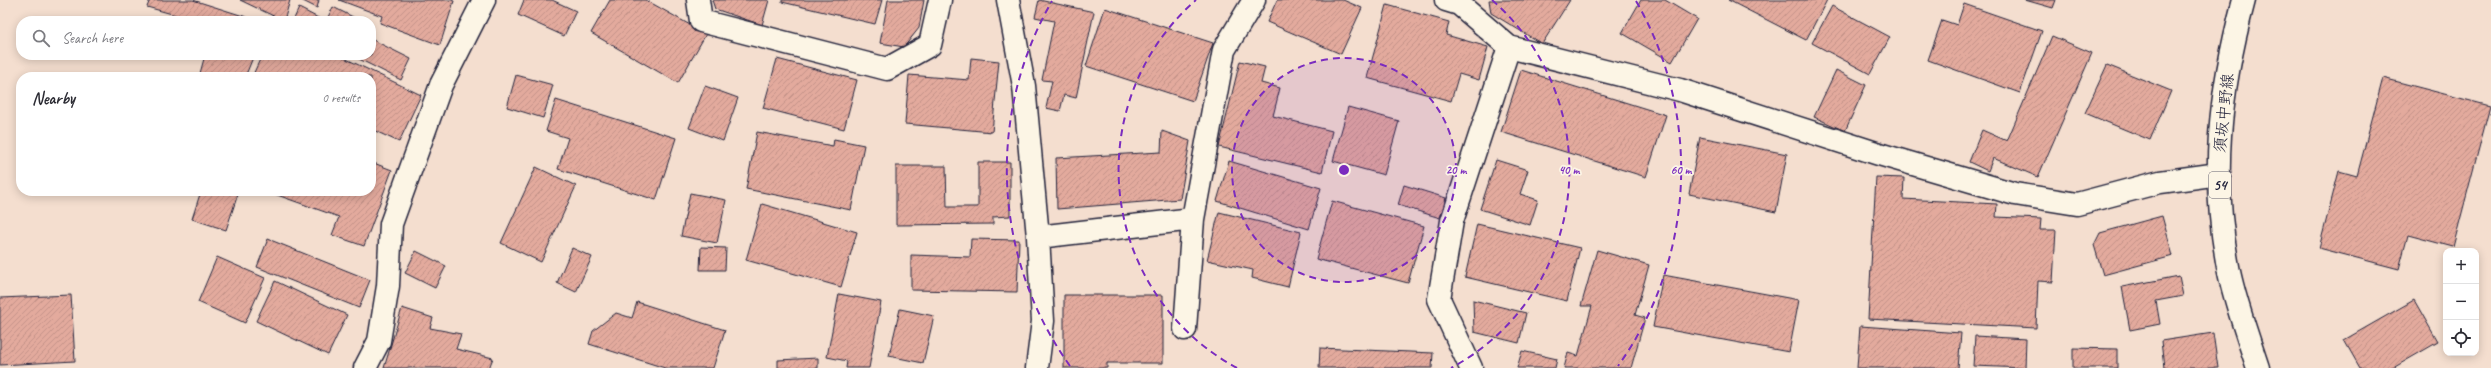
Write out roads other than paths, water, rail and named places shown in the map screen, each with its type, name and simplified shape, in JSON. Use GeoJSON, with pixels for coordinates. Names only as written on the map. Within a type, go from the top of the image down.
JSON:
{"type":"FeatureCollection","features":[{"type":"Feature","properties":{"kind":"street"},"geometry":{"type":"LineString","coordinates":[[365,368],[379,341],[388,286],[391,224],[441,85],[484,0]]}},
{"type":"Feature","properties":{"kind":"street"},"geometry":{"type":"LineString","coordinates":[[698,0],[701,21],[887,69],[930,45],[940,0]]}},
{"type":"Feature","properties":{"kind":"street"},"geometry":{"type":"LineString","coordinates":[[1008,0],[1024,86],[1038,237],[1043,321],[1038,368]]}},
{"type":"Feature","properties":{"kind":"street"},"geometry":{"type":"LineString","coordinates":[[1185,329],[1193,219],[1224,50],[1254,0]]}},
{"type":"Feature","properties":{"kind":"street","name":"須坂中野線"},"geometry":{"type":"LineString","coordinates":[[2244,0],[2222,99],[2218,142],[2219,174],[2230,273],[2258,368]]}},
{"type":"Feature","properties":{"kind":"street"},"geometry":{"type":"LineString","coordinates":[[1456,1],[1508,46],[1680,90],[1879,154],[2015,194],[2077,204],[2160,182],[2219,174]]}},
{"type":"Feature","properties":{"kind":"street"},"geometry":{"type":"LineString","coordinates":[[1471,368],[1439,299],[1452,221],[1508,46]]}},
{"type":"Feature","properties":{"kind":"street"},"geometry":{"type":"LineString","coordinates":[[1038,237],[1193,219]]}}]}
